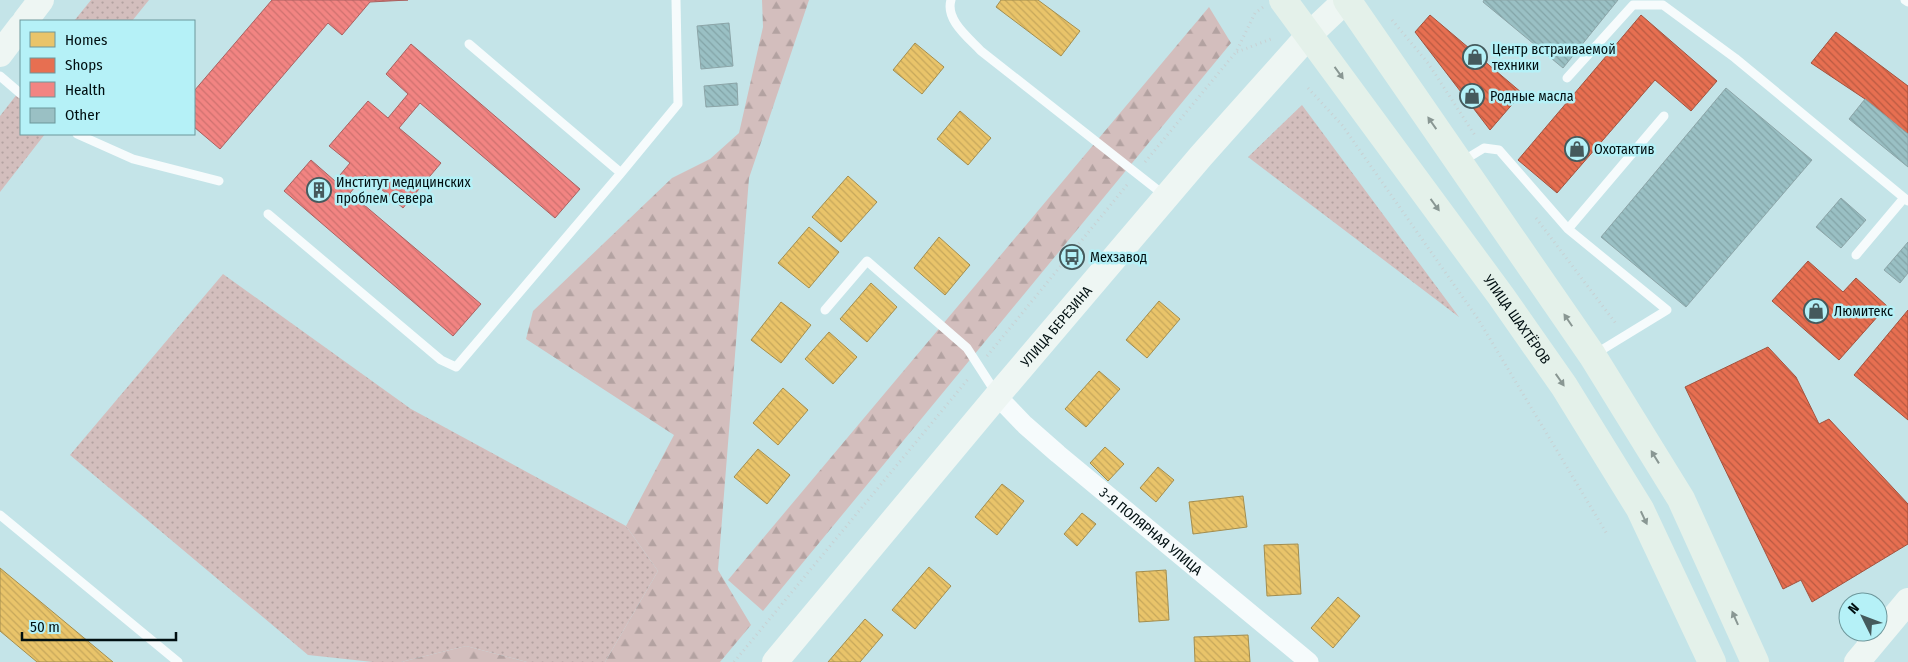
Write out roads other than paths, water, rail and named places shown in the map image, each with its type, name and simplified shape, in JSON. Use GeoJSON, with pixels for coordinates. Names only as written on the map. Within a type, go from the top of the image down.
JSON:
{"type":"FeatureCollection","features":[{"type":"Feature","properties":{"kind":"main road"},"geometry":{"type":"LineString","coordinates":[[1346,0],[1592,355],[1682,499],[1755,662]]}},
{"type":"Feature","properties":{"kind":"main road","name":"УЛИЦА ШАХТЁРОВ"},"geometry":{"type":"LineString","coordinates":[[1273,3],[1310,34],[1501,296],[1564,386],[1640,509],[1712,662]]}},
{"type":"Feature","properties":{"kind":"street"},"geometry":{"type":"LineString","coordinates":[[26,20],[41,0]]}},
{"type":"Feature","properties":{"kind":"street","name":"УЛИЦА БЕРЕЗИНА"},"geometry":{"type":"LineString","coordinates":[[776,662],[997,396],[1166,197],[1310,34],[1346,0]]}},
{"type":"Feature","properties":{"kind":"street"},"geometry":{"type":"LineString","coordinates":[[0,54],[20,27]]}},
{"type":"Feature","properties":{"kind":"street","name":"3-Я ПОЛЯРНАЯ УЛИЦА"},"geometry":{"type":"LineString","coordinates":[[997,396],[1025,425],[1058,454],[1309,662]]}},
{"type":"Feature","properties":{"kind":"street"},"geometry":{"type":"LineString","coordinates":[[1857,662],[1908,601]]}},
{"type":"Feature","properties":{"kind":"lane"},"geometry":{"type":"LineString","coordinates":[[268,214],[441,360],[456,366],[678,104],[676,0]]}},
{"type":"Feature","properties":{"kind":"lane"},"geometry":{"type":"LineString","coordinates":[[951,0],[952,15],[956,23],[981,51],[1166,197]]}},
{"type":"Feature","properties":{"kind":"lane"},"geometry":{"type":"LineString","coordinates":[[1566,78],[1633,5],[1663,5],[1735,58],[1906,199],[1856,255]]}},
{"type":"Feature","properties":{"kind":"lane"},"geometry":{"type":"LineString","coordinates":[[470,44],[621,173]]}},
{"type":"Feature","properties":{"kind":"lane"},"geometry":{"type":"LineString","coordinates":[[0,76],[20,93]]}},
{"type":"Feature","properties":{"kind":"lane"},"geometry":{"type":"LineString","coordinates":[[1568,229],[1664,116]]}},
{"type":"Feature","properties":{"kind":"lane"},"geometry":{"type":"LineString","coordinates":[[79,135],[133,159],[219,181]]}},
{"type":"Feature","properties":{"kind":"lane"},"geometry":{"type":"LineString","coordinates":[[1460,163],[1484,148],[1499,150],[1568,229],[1667,310],[1592,355]]}},
{"type":"Feature","properties":{"kind":"lane"},"geometry":{"type":"LineString","coordinates":[[825,310],[867,261],[967,348],[997,396]]}},
{"type":"Feature","properties":{"kind":"lane"},"geometry":{"type":"LineString","coordinates":[[0,515],[178,662]]}},
{"type":"Feature","properties":{"kind":"place","name":"Центр встраиваемой техники"},"geometry":{"type":"Point","coordinates":[1475,57]}},
{"type":"Feature","properties":{"kind":"place","name":"Родные масла"},"geometry":{"type":"Point","coordinates":[1472,96]}},
{"type":"Feature","properties":{"kind":"place","name":"Охотактив"},"geometry":{"type":"Point","coordinates":[1577,149]}},
{"type":"Feature","properties":{"kind":"place","name":"Институт медицинских проблем Севера"},"geometry":{"type":"Point","coordinates":[319,190]}},
{"type":"Feature","properties":{"kind":"place","name":"Мехзавод"},"geometry":{"type":"Point","coordinates":[1072,257]}},
{"type":"Feature","properties":{"kind":"place","name":"Люмитекс"},"geometry":{"type":"Point","coordinates":[1816,311]}}]}
